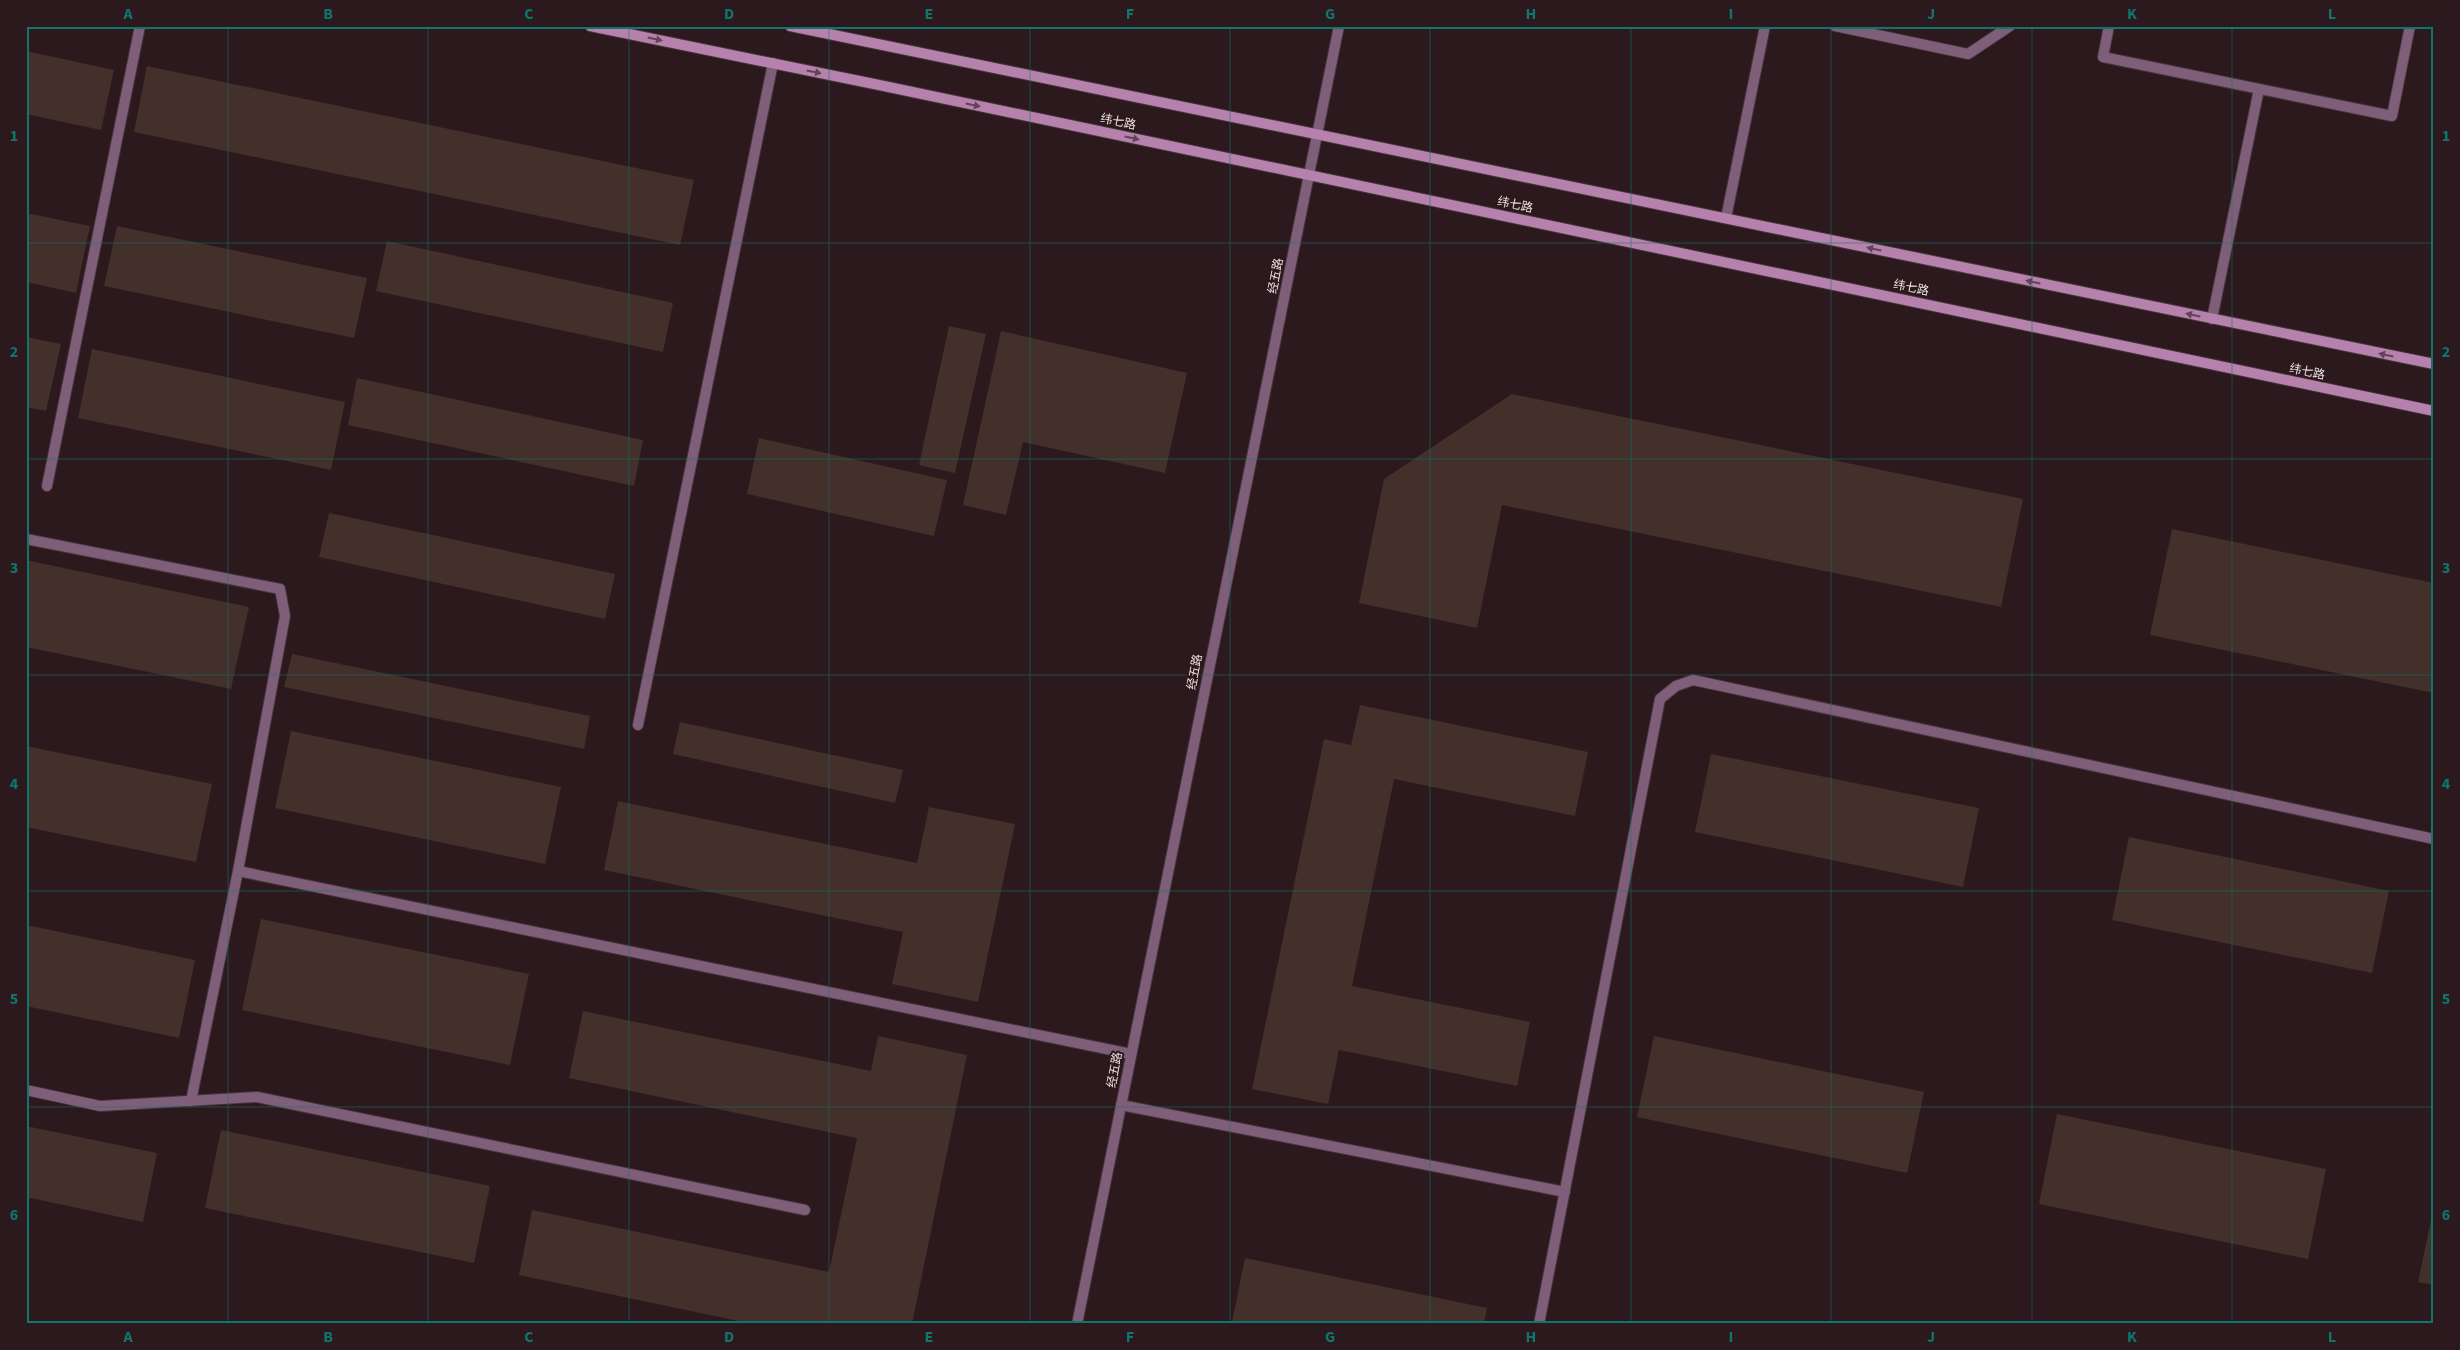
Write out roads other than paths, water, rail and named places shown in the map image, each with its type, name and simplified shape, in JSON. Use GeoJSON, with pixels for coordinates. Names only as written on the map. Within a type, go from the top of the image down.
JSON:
{"type":"FeatureCollection","features":[{"type":"Feature","properties":{"kind":"main road","name":"纬七路"},"geometry":{"type":"LineString","coordinates":[[590,26],[2434,411]]}},
{"type":"Feature","properties":{"kind":"main road"},"geometry":{"type":"LineString","coordinates":[[790,26],[2434,364]]}},
{"type":"Feature","properties":{"kind":"street"},"geometry":{"type":"LineString","coordinates":[[47,486],[140,26]]}},
{"type":"Feature","properties":{"kind":"street","name":"经五路"},"geometry":{"type":"LineString","coordinates":[[1076,1324],[1339,26]]}},
{"type":"Feature","properties":{"kind":"street"},"geometry":{"type":"LineString","coordinates":[[1726,218],[1765,26]]}},
{"type":"Feature","properties":{"kind":"street"},"geometry":{"type":"LineString","coordinates":[[1835,26],[1968,54],[2010,26]]}},
{"type":"Feature","properties":{"kind":"street"},"geometry":{"type":"LineString","coordinates":[[2109,26],[2103,57],[2392,116],[2410,26]]}},
{"type":"Feature","properties":{"kind":"street"},"geometry":{"type":"LineString","coordinates":[[638,725],[773,64]]}},
{"type":"Feature","properties":{"kind":"street"},"geometry":{"type":"LineString","coordinates":[[2212,319],[2259,89]]}},
{"type":"Feature","properties":{"kind":"street"},"geometry":{"type":"LineString","coordinates":[[26,539],[280,589],[285,616],[238,872],[192,1101]]}},
{"type":"Feature","properties":{"kind":"street"},"geometry":{"type":"LineString","coordinates":[[1540,1324],[1660,699],[1676,686],[1693,680],[2434,839]]}},
{"type":"Feature","properties":{"kind":"street"},"geometry":{"type":"LineString","coordinates":[[238,872],[1131,1054]]}},
{"type":"Feature","properties":{"kind":"street"},"geometry":{"type":"LineString","coordinates":[[26,1090],[100,1106],[257,1098],[805,1210]]}},
{"type":"Feature","properties":{"kind":"street"},"geometry":{"type":"LineString","coordinates":[[1121,1105],[1565,1192]]}}]}
